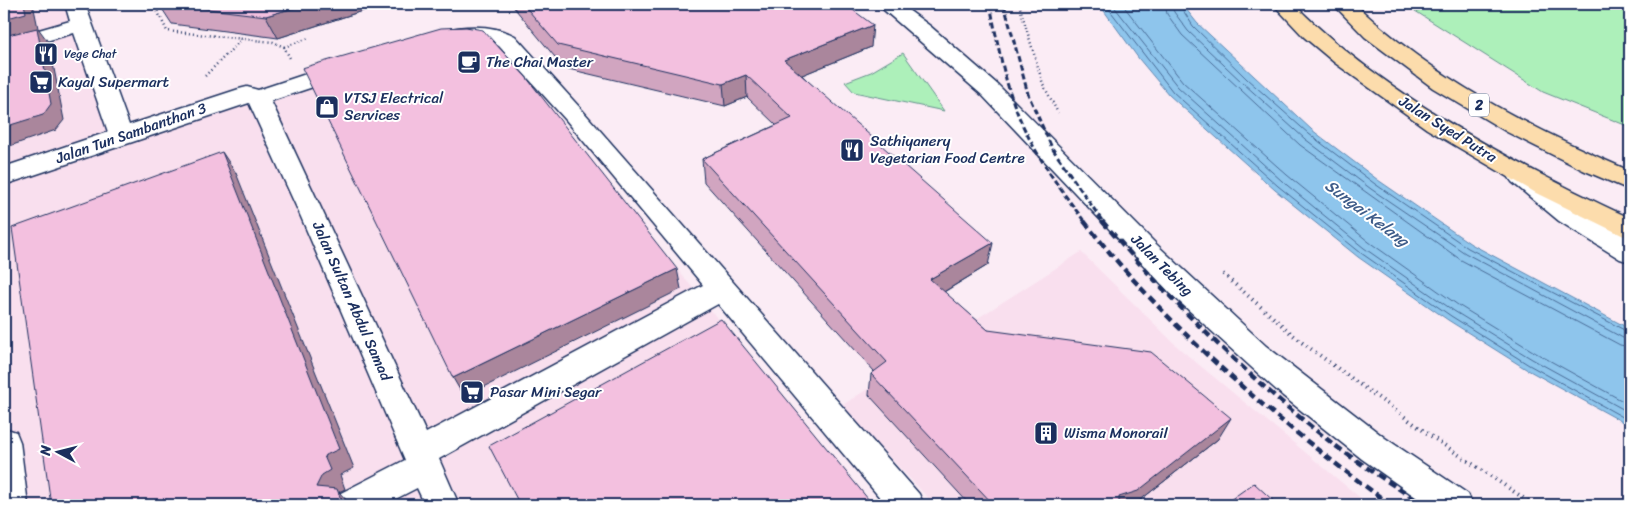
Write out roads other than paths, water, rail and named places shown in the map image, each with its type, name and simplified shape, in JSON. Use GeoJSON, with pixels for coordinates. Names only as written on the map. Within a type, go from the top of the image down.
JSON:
{"type":"FeatureCollection","features":[{"type":"Feature","properties":{"kind":"main road","name":"Jalan Syed Putra"},"geometry":{"type":"LineString","coordinates":[[1283,4],[1327,46],[1371,80],[1434,122],[1514,170],[1630,229]]}},
{"type":"Feature","properties":{"kind":"main road","name":"2"},"geometry":{"type":"LineString","coordinates":[[1344,4],[1382,40],[1444,85],[1544,141],[1630,181]]}},
{"type":"Feature","properties":{"kind":"street","name":"Jalan Tebing"},"geometry":{"type":"LineString","coordinates":[[886,4],[925,33],[998,97],[1147,252],[1240,340],[1340,422],[1404,471],[1456,505]]}},
{"type":"Feature","properties":{"kind":"street"},"geometry":{"type":"LineString","coordinates":[[4,47],[79,14],[121,136]]}},
{"type":"Feature","properties":{"kind":"street"},"geometry":{"type":"LineString","coordinates":[[424,42],[472,33],[498,35],[507,41],[574,116],[720,289],[907,505]]}},
{"type":"Feature","properties":{"kind":"street","name":"Jalan Tun Sambanthan 3"},"geometry":{"type":"LineString","coordinates":[[4,176],[247,94],[258,98],[361,63]]}},
{"type":"Feature","properties":{"kind":"street","name":"Jalan Sultan Abdul Samad"},"geometry":{"type":"LineString","coordinates":[[258,98],[314,217],[442,505]]}},
{"type":"Feature","properties":{"kind":"street"},"geometry":{"type":"LineString","coordinates":[[1514,170],[1568,214],[1630,252]]}},
{"type":"Feature","properties":{"kind":"street"},"geometry":{"type":"LineString","coordinates":[[351,505],[423,460],[720,289]]}},
{"type":"Feature","properties":{"kind":"street"},"geometry":{"type":"LineString","coordinates":[[4,448],[11,505]]}},
{"type":"Feature","properties":{"kind":"water","name":"Sungai Kelang"},"geometry":{"type":"Polygon","coordinates":[[[1099,4],[1182,4],[1197,23],[1312,130],[1378,180],[1471,244],[1630,329],[1630,426],[1526,369],[1448,320],[1358,257],[1275,190],[1169,95],[1139,59],[1099,4]]]}},
{"type":"Feature","properties":{"kind":"railway"},"geometry":{"type":"LineString","coordinates":[[990,4],[1004,72],[1023,127],[1047,169],[1085,222]]}},
{"type":"Feature","properties":{"kind":"railway"},"geometry":{"type":"LineString","coordinates":[[1004,4],[1028,94],[1052,148],[1103,222]]}},
{"type":"Feature","properties":{"kind":"railway"},"geometry":{"type":"LineString","coordinates":[[1084,221],[1117,262],[1153,301],[1227,374],[1307,441],[1391,505]]}},
{"type":"Feature","properties":{"kind":"railway"},"geometry":{"type":"LineString","coordinates":[[1102,221],[1207,334],[1293,412],[1360,463],[1423,505]]}},
{"type":"Feature","properties":{"kind":"place","name":"Vege Chat"},"geometry":{"type":"Point","coordinates":[46,54]}},
{"type":"Feature","properties":{"kind":"place","name":"The Chai Master"},"geometry":{"type":"Point","coordinates":[469,62]}},
{"type":"Feature","properties":{"kind":"place","name":"Kayal Supermart"},"geometry":{"type":"Point","coordinates":[41,82]}},
{"type":"Feature","properties":{"kind":"place","name":"VTSJ Electrical Services"},"geometry":{"type":"Point","coordinates":[327,107]}},
{"type":"Feature","properties":{"kind":"place","name":"Sathiyanery Vegetarian Food Centre"},"geometry":{"type":"Point","coordinates":[852,150]}},
{"type":"Feature","properties":{"kind":"place","name":"Pasar Mini Segar"},"geometry":{"type":"Point","coordinates":[472,392]}},
{"type":"Feature","properties":{"kind":"place","name":"Wisma Monorail"},"geometry":{"type":"Point","coordinates":[1046,433]}}]}
